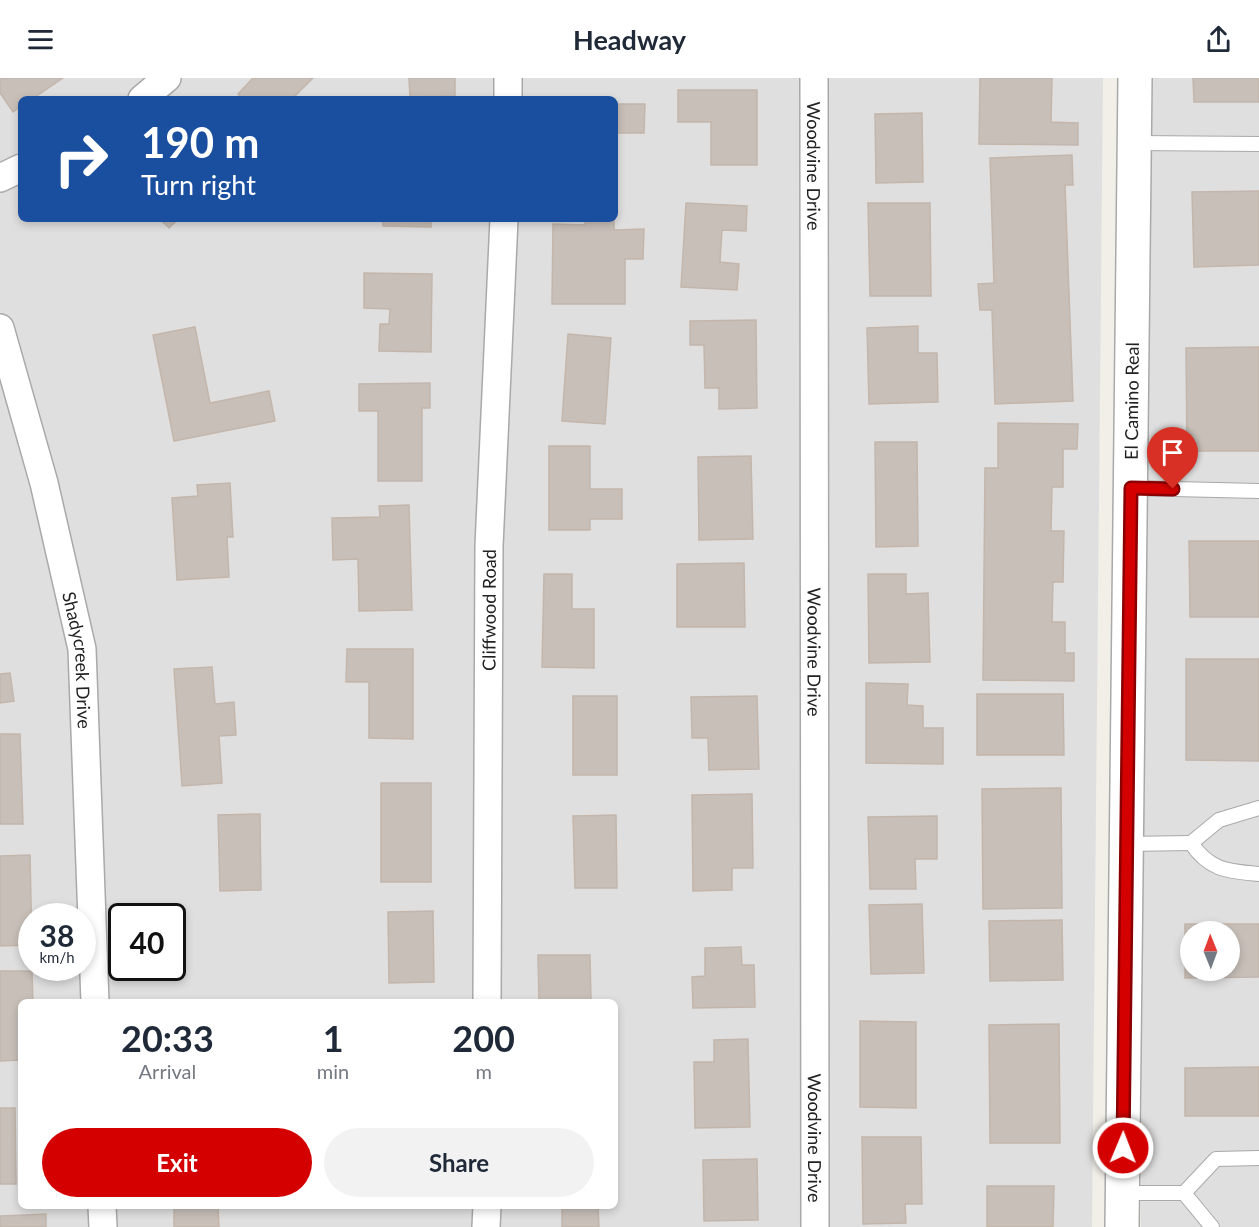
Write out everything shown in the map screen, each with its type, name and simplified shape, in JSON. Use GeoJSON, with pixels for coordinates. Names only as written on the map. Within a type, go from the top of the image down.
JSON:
{"type":"FeatureCollection","features":[{"type":"Feature","properties":{"kind":"street"},"geometry":{"type":"LineString","coordinates":[[145,96],[166,78]]}},
{"type":"Feature","properties":{"kind":"street"},"geometry":{"type":"LineString","coordinates":[[508,78],[508,96]]}},
{"type":"Feature","properties":{"kind":"street","name":"Woodvine Drive"},"geometry":{"type":"LineString","coordinates":[[814,78],[815,1227]]}},
{"type":"Feature","properties":{"kind":"street","name":"El Camino Real"},"geometry":{"type":"LineString","coordinates":[[1122,1227],[1135,78]]}},
{"type":"Feature","properties":{"kind":"street"},"geometry":{"type":"LineString","coordinates":[[0,178],[18,169]]}},
{"type":"Feature","properties":{"kind":"street","name":"Cliffwood Road"},"geometry":{"type":"LineString","coordinates":[[487,999],[489,546],[504,222]]}},
{"type":"Feature","properties":{"kind":"street","name":"Shadycreek Drive"},"geometry":{"type":"LineString","coordinates":[[0,328],[44,483],[82,649],[95,999]]}},
{"type":"Feature","properties":{"kind":"street"},"geometry":{"type":"LineString","coordinates":[[102,1209],[103,1227]]}},
{"type":"Feature","properties":{"kind":"street"},"geometry":{"type":"LineString","coordinates":[[486,1227],[487,1209]]}},
{"type":"Feature","properties":{"kind":"lane"},"geometry":{"type":"LineString","coordinates":[[1134,143],[1259,144]]}},
{"type":"Feature","properties":{"kind":"lane"},"geometry":{"type":"LineString","coordinates":[[1131,488],[1259,491]]}},
{"type":"Feature","properties":{"kind":"lane"},"geometry":{"type":"LineString","coordinates":[[1127,844],[1191,843],[1219,820],[1259,808]]}},
{"type":"Feature","properties":{"kind":"lane"},"geometry":{"type":"LineString","coordinates":[[1191,843],[1202,859],[1224,871],[1259,874]]}},
{"type":"Feature","properties":{"kind":"lane"},"geometry":{"type":"LineString","coordinates":[[1123,1192],[1184,1193],[1216,1158],[1259,1158]]}},
{"type":"Feature","properties":{"kind":"lane"},"geometry":{"type":"LineString","coordinates":[[1184,1193],[1212,1227]]}},
{"type":"Feature","properties":{"kind":"shaded area"},"geometry":{"type":"Polygon","coordinates":[[[0,78],[1103,78],[1092,1227],[0,1227],[0,78]]]}},
{"type":"Feature","properties":{"kind":"shaded area"},"geometry":{"type":"Polygon","coordinates":[[[1148,78],[1259,78],[1259,1227],[1141,1227],[1148,78]]]}},
{"type":"Feature","properties":{"kind":"building"},"geometry":{"type":"Polygon","coordinates":[[[0,78],[63,78],[36,96],[18,96],[18,108],[13,112],[0,93],[0,78]]]}},
{"type":"Feature","properties":{"kind":"building"},"geometry":{"type":"Polygon","coordinates":[[[253,78],[313,78],[295,96],[240,96],[238,94],[253,78]]]}},
{"type":"Feature","properties":{"kind":"building"},"geometry":{"type":"Polygon","coordinates":[[[409,78],[455,78],[455,96],[410,96],[409,78]]]}},
{"type":"Feature","properties":{"kind":"building"},"geometry":{"type":"Polygon","coordinates":[[[980,78],[1052,78],[1051,122],[1078,123],[1078,145],[979,144],[980,78]]]}},
{"type":"Feature","properties":{"kind":"building"},"geometry":{"type":"Polygon","coordinates":[[[1193,78],[1259,78],[1259,102],[1194,102],[1193,78]]]}},
{"type":"Feature","properties":{"kind":"building"},"geometry":{"type":"Polygon","coordinates":[[[678,90],[757,90],[757,165],[711,165],[711,122],[678,122],[678,90]]]}},
{"type":"Feature","properties":{"kind":"building"},"geometry":{"type":"Polygon","coordinates":[[[618,104],[645,104],[644,133],[618,133],[618,104]]]}},
{"type":"Feature","properties":{"kind":"building"},"geometry":{"type":"Polygon","coordinates":[[[922,113],[923,182],[876,183],[875,114],[922,113]]]}},
{"type":"Feature","properties":{"kind":"building"},"geometry":{"type":"Polygon","coordinates":[[[1072,155],[1073,185],[1065,185],[1073,401],[995,404],[992,310],[980,310],[978,284],[994,283],[990,158],[1072,155]]]}},
{"type":"Feature","properties":{"kind":"building"},"geometry":{"type":"Polygon","coordinates":[[[1259,191],[1259,265],[1194,267],[1192,192],[1259,191]]]}},
{"type":"Feature","properties":{"kind":"building"},"geometry":{"type":"Polygon","coordinates":[[[686,203],[747,206],[746,231],[722,230],[720,262],[739,264],[737,290],[681,287],[686,203]]]}},
{"type":"Feature","properties":{"kind":"building"},"geometry":{"type":"Polygon","coordinates":[[[868,203],[930,203],[931,296],[870,296],[868,203]]]}},
{"type":"Feature","properties":{"kind":"building"},"geometry":{"type":"Polygon","coordinates":[[[163,222],[175,222],[169,228],[163,222]]]}},
{"type":"Feature","properties":{"kind":"building"},"geometry":{"type":"Polygon","coordinates":[[[383,222],[431,222],[431,227],[383,226],[383,222]]]}},
{"type":"Feature","properties":{"kind":"building"},"geometry":{"type":"Polygon","coordinates":[[[585,222],[614,222],[614,230],[644,229],[643,259],[625,259],[625,304],[552,304],[553,224],[585,225],[585,222]]]}},
{"type":"Feature","properties":{"kind":"building"},"geometry":{"type":"Polygon","coordinates":[[[364,273],[432,274],[431,352],[379,351],[380,324],[389,324],[390,309],[364,308],[364,273]]]}},
{"type":"Feature","properties":{"kind":"building"},"geometry":{"type":"Polygon","coordinates":[[[756,320],[757,408],[719,409],[719,388],[705,388],[704,345],[690,345],[690,321],[756,320]]]}},
{"type":"Feature","properties":{"kind":"building"},"geometry":{"type":"Polygon","coordinates":[[[918,326],[918,353],[937,353],[938,402],[869,404],[867,328],[918,326]]]}},
{"type":"Feature","properties":{"kind":"building"},"geometry":{"type":"Polygon","coordinates":[[[195,327],[210,403],[269,391],[275,421],[174,441],[153,335],[195,327]]]}},
{"type":"Feature","properties":{"kind":"building"},"geometry":{"type":"Polygon","coordinates":[[[568,334],[611,338],[605,424],[562,421],[568,334]]]}},
{"type":"Feature","properties":{"kind":"building"},"geometry":{"type":"Polygon","coordinates":[[[1259,347],[1259,451],[1187,451],[1186,348],[1259,347]]]}},
{"type":"Feature","properties":{"kind":"building"},"geometry":{"type":"Polygon","coordinates":[[[430,383],[430,408],[422,408],[422,481],[378,481],[378,411],[359,411],[359,384],[430,383]]]}},
{"type":"Feature","properties":{"kind":"building"},"geometry":{"type":"Polygon","coordinates":[[[998,423],[1078,424],[1077,449],[1063,449],[1063,487],[1052,487],[1051,531],[1064,531],[1063,582],[1053,582],[1052,622],[1065,622],[1065,653],[1074,653],[1074,681],[983,680],[985,468],[998,468],[998,423]]]}},
{"type":"Feature","properties":{"kind":"building"},"geometry":{"type":"Polygon","coordinates":[[[875,442],[917,442],[918,546],[876,547],[875,442]]]}},
{"type":"Feature","properties":{"kind":"building"},"geometry":{"type":"Polygon","coordinates":[[[549,446],[590,446],[590,489],[622,489],[622,519],[590,519],[590,530],[549,530],[549,446]]]}},
{"type":"Feature","properties":{"kind":"building"},"geometry":{"type":"Polygon","coordinates":[[[751,456],[753,539],[699,540],[698,457],[751,456]]]}},
{"type":"Feature","properties":{"kind":"building"},"geometry":{"type":"Polygon","coordinates":[[[230,483],[233,537],[227,537],[229,577],[177,580],[172,498],[198,496],[197,485],[230,483]]]}},
{"type":"Feature","properties":{"kind":"building"},"geometry":{"type":"Polygon","coordinates":[[[409,505],[412,610],[359,611],[358,559],[333,560],[332,518],[380,517],[379,506],[409,505]]]}},
{"type":"Feature","properties":{"kind":"building"},"geometry":{"type":"Polygon","coordinates":[[[1189,541],[1259,541],[1259,617],[1190,617],[1189,541]]]}},
{"type":"Feature","properties":{"kind":"building"},"geometry":{"type":"Polygon","coordinates":[[[744,563],[745,627],[677,627],[677,564],[744,563]]]}},
{"type":"Feature","properties":{"kind":"building"},"geometry":{"type":"Polygon","coordinates":[[[544,574],[572,574],[572,609],[594,609],[594,668],[542,667],[544,574]]]}},
{"type":"Feature","properties":{"kind":"building"},"geometry":{"type":"Polygon","coordinates":[[[868,574],[906,574],[906,594],[928,593],[930,662],[869,663],[868,574]]]}},
{"type":"Feature","properties":{"kind":"building"},"geometry":{"type":"Polygon","coordinates":[[[347,649],[413,649],[413,739],[369,738],[369,682],[346,682],[347,649]]]}},
{"type":"Feature","properties":{"kind":"building"},"geometry":{"type":"Polygon","coordinates":[[[1186,659],[1259,659],[1259,761],[1186,760],[1186,659]]]}},
{"type":"Feature","properties":{"kind":"building"},"geometry":{"type":"Polygon","coordinates":[[[212,667],[215,704],[234,702],[236,735],[219,736],[222,783],[182,786],[174,669],[212,667]]]}},
{"type":"Feature","properties":{"kind":"building"},"geometry":{"type":"Polygon","coordinates":[[[10,673],[14,701],[0,703],[0,674],[10,673]]]}},
{"type":"Feature","properties":{"kind":"building"},"geometry":{"type":"Polygon","coordinates":[[[866,683],[908,684],[907,705],[923,706],[923,728],[943,728],[943,764],[866,763],[866,683]]]}},
{"type":"Feature","properties":{"kind":"building"},"geometry":{"type":"Polygon","coordinates":[[[977,694],[1063,694],[1064,755],[977,755],[977,694]]]}},
{"type":"Feature","properties":{"kind":"building"},"geometry":{"type":"Polygon","coordinates":[[[573,696],[617,696],[617,775],[573,775],[573,696]]]}},
{"type":"Feature","properties":{"kind":"building"},"geometry":{"type":"Polygon","coordinates":[[[757,696],[759,769],[709,770],[708,738],[692,738],[691,697],[757,696]]]}},
{"type":"Feature","properties":{"kind":"building"},"geometry":{"type":"Polygon","coordinates":[[[0,734],[20,734],[23,824],[0,824],[0,734]]]}},
{"type":"Feature","properties":{"kind":"building"},"geometry":{"type":"Polygon","coordinates":[[[381,783],[431,783],[431,882],[381,882],[381,783]]]}},
{"type":"Feature","properties":{"kind":"building"},"geometry":{"type":"Polygon","coordinates":[[[1061,788],[1062,908],[983,909],[982,789],[1061,788]]]}},
{"type":"Feature","properties":{"kind":"building"},"geometry":{"type":"Polygon","coordinates":[[[752,794],[753,868],[732,868],[732,890],[693,891],[692,795],[752,794]]]}},
{"type":"Feature","properties":{"kind":"building"},"geometry":{"type":"Polygon","coordinates":[[[260,814],[261,890],[220,891],[218,815],[260,814]]]}},
{"type":"Feature","properties":{"kind":"building"},"geometry":{"type":"Polygon","coordinates":[[[616,815],[617,888],[575,888],[573,816],[616,815]]]}},
{"type":"Feature","properties":{"kind":"building"},"geometry":{"type":"Polygon","coordinates":[[[937,816],[937,859],[915,859],[916,889],[870,889],[868,817],[937,816]]]}},
{"type":"Feature","properties":{"kind":"building"},"geometry":{"type":"Polygon","coordinates":[[[30,855],[31,903],[18,903],[18,945],[0,946],[0,856],[30,855]]]}},
{"type":"Feature","properties":{"kind":"building"},"geometry":{"type":"Polygon","coordinates":[[[922,904],[924,973],[871,974],[869,905],[922,904]]]}},
{"type":"Feature","properties":{"kind":"building"},"geometry":{"type":"Polygon","coordinates":[[[433,911],[434,982],[389,983],[388,912],[433,911]]]}},
{"type":"Feature","properties":{"kind":"building"},"geometry":{"type":"Polygon","coordinates":[[[1062,920],[1063,980],[990,981],[989,921],[1062,920]]]}},
{"type":"Feature","properties":{"kind":"building"},"geometry":{"type":"Polygon","coordinates":[[[1240,924],[1259,924],[1259,977],[1240,977],[1240,924]]]}},
{"type":"Feature","properties":{"kind":"building"},"geometry":{"type":"Polygon","coordinates":[[[741,947],[742,965],[754,965],[755,1007],[693,1008],[692,977],[705,976],[705,948],[741,947]]]}},
{"type":"Feature","properties":{"kind":"building"},"geometry":{"type":"Polygon","coordinates":[[[538,955],[590,955],[591,999],[539,999],[538,955]]]}},
{"type":"Feature","properties":{"kind":"building"},"geometry":{"type":"Polygon","coordinates":[[[0,971],[18,971],[18,981],[32,981],[33,999],[18,999],[18,1060],[0,1061],[0,971]]]}},
{"type":"Feature","properties":{"kind":"building"},"geometry":{"type":"Polygon","coordinates":[[[860,1021],[916,1022],[916,1108],[860,1107],[860,1021]]]}},
{"type":"Feature","properties":{"kind":"building"},"geometry":{"type":"Polygon","coordinates":[[[1059,1024],[1060,1143],[990,1143],[989,1025],[1059,1024]]]}},
{"type":"Feature","properties":{"kind":"building"},"geometry":{"type":"Polygon","coordinates":[[[748,1039],[750,1127],[695,1128],[694,1062],[714,1062],[714,1040],[748,1039]]]}},
{"type":"Feature","properties":{"kind":"building"},"geometry":{"type":"Polygon","coordinates":[[[1259,1067],[1259,1116],[1185,1116],[1185,1068],[1259,1067]]]}},
{"type":"Feature","properties":{"kind":"building"},"geometry":{"type":"Polygon","coordinates":[[[0,1108],[15,1108],[16,1184],[0,1184],[0,1108]]]}},
{"type":"Feature","properties":{"kind":"building"},"geometry":{"type":"Polygon","coordinates":[[[862,1137],[921,1137],[922,1204],[905,1204],[906,1223],[863,1224],[862,1137]]]}},
{"type":"Feature","properties":{"kind":"building"},"geometry":{"type":"Polygon","coordinates":[[[757,1159],[758,1220],[704,1221],[703,1160],[757,1159]]]}},
{"type":"Feature","properties":{"kind":"building"},"geometry":{"type":"Polygon","coordinates":[[[987,1186],[1054,1186],[1053,1227],[987,1227],[987,1186]]]}},
{"type":"Feature","properties":{"kind":"building"},"geometry":{"type":"Polygon","coordinates":[[[174,1209],[218,1209],[219,1227],[174,1227],[174,1209]]]}},
{"type":"Feature","properties":{"kind":"building"},"geometry":{"type":"Polygon","coordinates":[[[562,1209],[598,1209],[599,1227],[562,1227],[562,1209]]]}},
{"type":"Feature","properties":{"kind":"building"},"geometry":{"type":"Polygon","coordinates":[[[46,1214],[46,1227],[0,1227],[0,1216],[46,1214]]]}},
{"type":"Feature","properties":{"kind":"route"},"geometry":{"type":"LineString","coordinates":[[1123,1148],[1131,488],[1173,489]]}}]}
